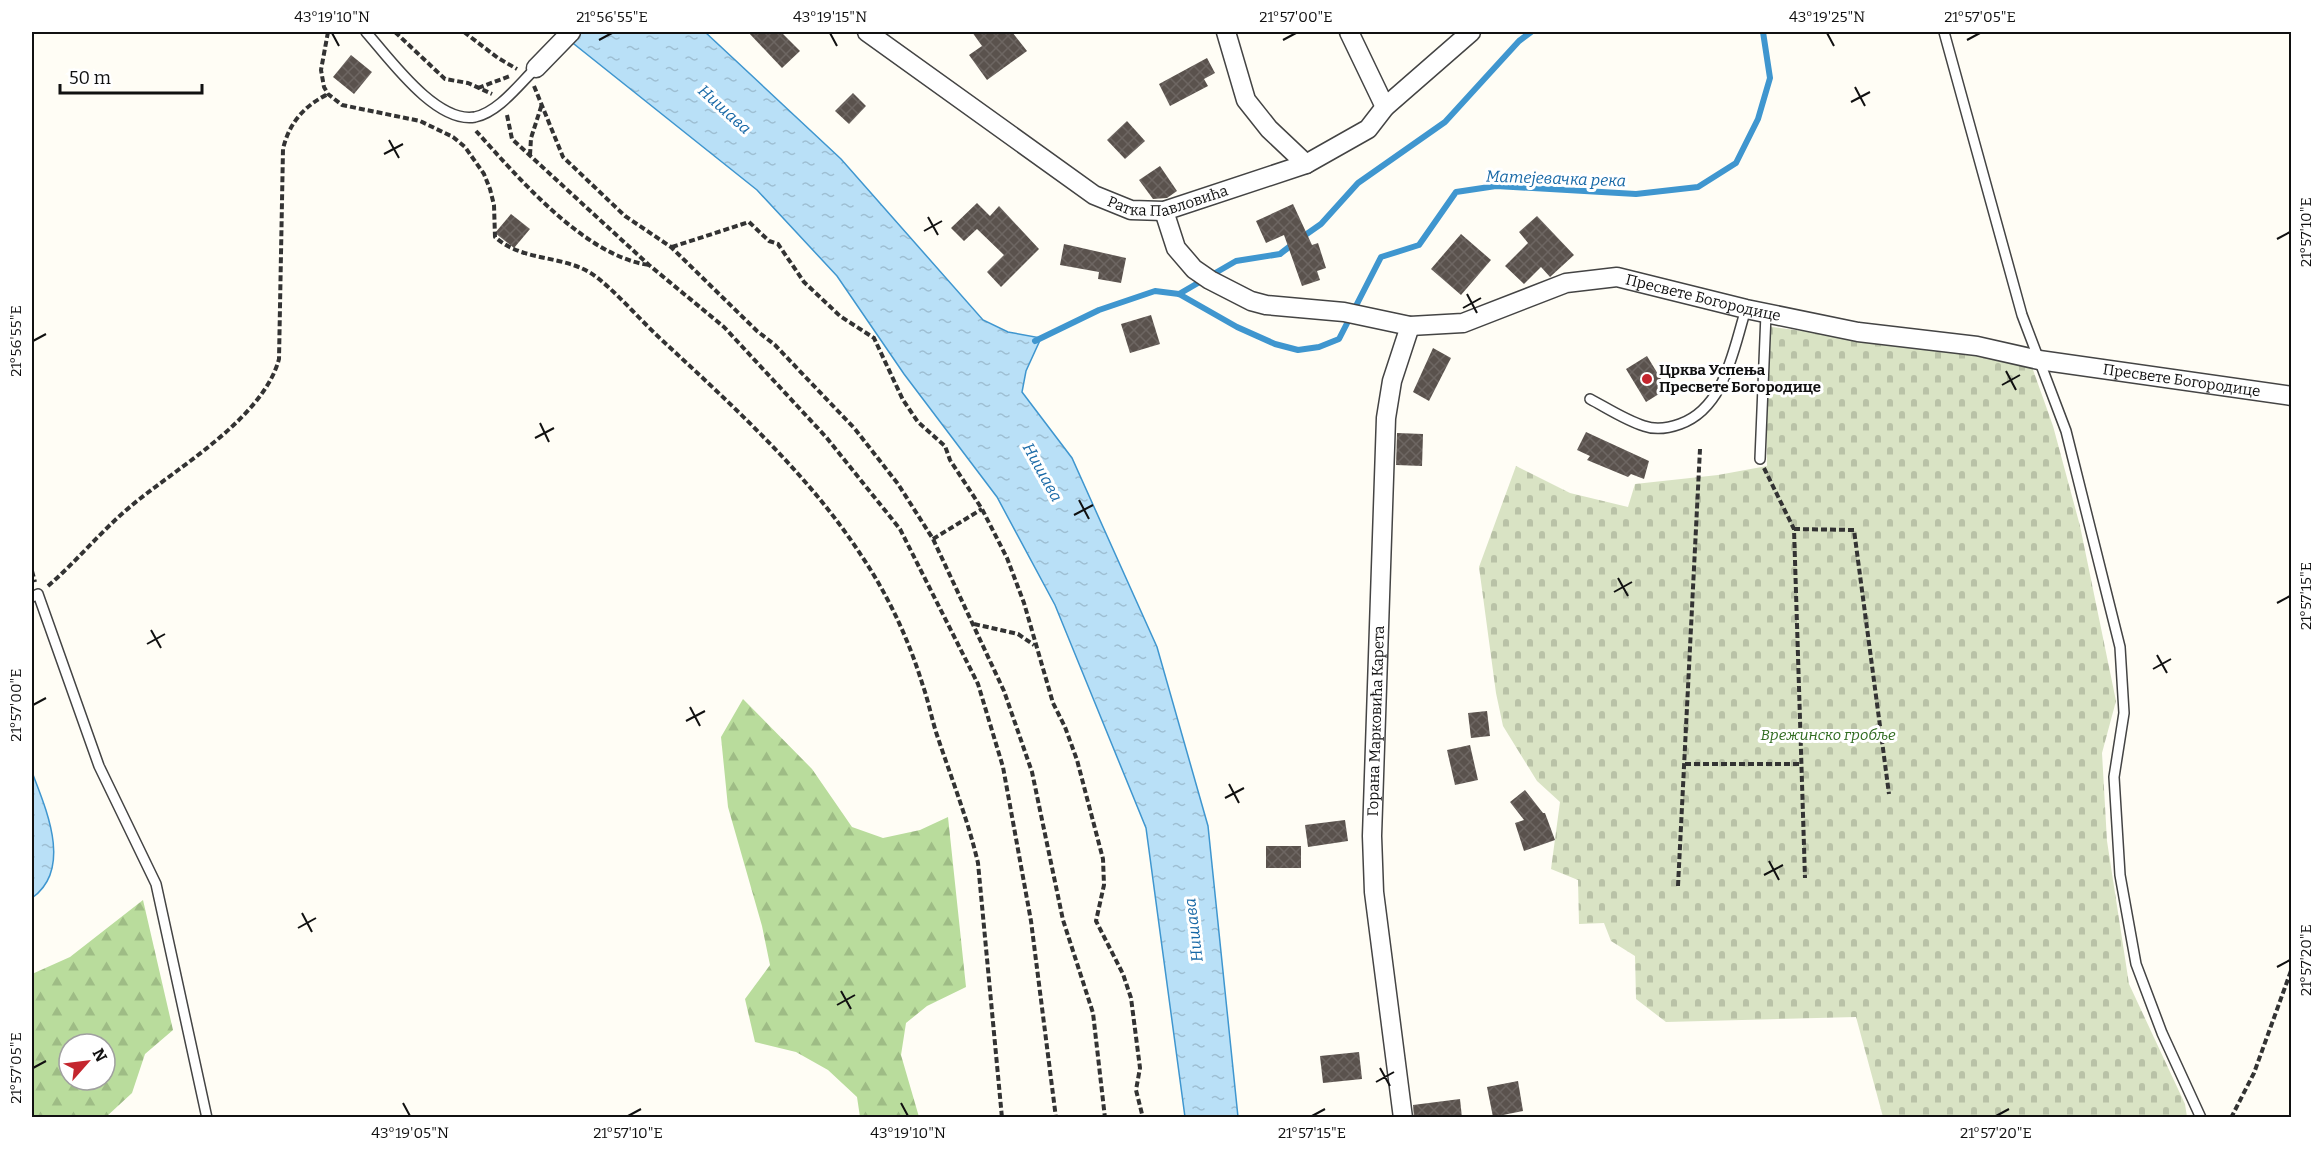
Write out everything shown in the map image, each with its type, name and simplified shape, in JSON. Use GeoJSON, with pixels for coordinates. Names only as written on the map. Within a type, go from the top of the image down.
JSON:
{"type":"FeatureCollection","features":[{"type":"Feature","properties":{"kind":"street"},"geometry":{"type":"LineString","coordinates":[[532,71],[570,32]]}},
{"type":"Feature","properties":{"kind":"street","name":"Ратка Павловића"},"geometry":{"type":"LineString","coordinates":[[867,32],[1094,195],[1131,210],[1164,211],[1306,164],[1368,129],[1384,106],[1471,32]]}},
{"type":"Feature","properties":{"kind":"street"},"geometry":{"type":"LineString","coordinates":[[1226,32],[1246,100],[1269,129],[1306,164]]}},
{"type":"Feature","properties":{"kind":"street"},"geometry":{"type":"LineString","coordinates":[[1349,32],[1384,106]]}},
{"type":"Feature","properties":{"kind":"street","name":"Пресвете Богородице"},"geometry":{"type":"LineString","coordinates":[[1164,211],[1170,235],[1179,254],[1207,278],[1251,301],[1266,304],[1350,314],[1410,326],[1462,323],[1566,283],[1598,277],[1631,279],[1766,314],[1858,332],[1977,346],[2040,360],[2292,396]]}},
{"type":"Feature","properties":{"kind":"street","name":"Горана Марковића Карета"},"geometry":{"type":"LineString","coordinates":[[1403,1118],[1374,892],[1372,836],[1386,418],[1392,381],[1410,326]]}},
{"type":"Feature","properties":{"kind":"lane"},"geometry":{"type":"LineString","coordinates":[[366,32],[442,110],[463,117],[476,117],[503,100],[532,71]]}},
{"type":"Feature","properties":{"kind":"lane"},"geometry":{"type":"LineString","coordinates":[[1944,32],[2022,315],[2066,431],[2120,647],[2124,713],[2114,777],[2120,875],[2136,964],[2162,1033],[2201,1118]]}},
{"type":"Feature","properties":{"kind":"lane"},"geometry":{"type":"LineString","coordinates":[[1590,399],[1644,426],[1660,429],[1690,421],[1703,412],[1721,386],[1746,309]]}},
{"type":"Feature","properties":{"kind":"lane"},"geometry":{"type":"LineString","coordinates":[[1760,459],[1766,314]]}},
{"type":"Feature","properties":{"kind":"lane"},"geometry":{"type":"LineString","coordinates":[[35,596],[99,766],[156,884],[207,1118]]}},
{"type":"Feature","properties":{"kind":"path"},"geometry":{"type":"LineString","coordinates":[[327,32],[321,70],[328,94],[342,105],[420,122],[453,137],[465,147],[484,174],[490,189],[494,205],[495,237],[512,250],[577,266],[598,278],[789,466],[820,500],[862,556],[897,618],[911,651],[949,771],[969,822],[978,863],[1002,1118]]}},
{"type":"Feature","properties":{"kind":"path"},"geometry":{"type":"LineString","coordinates":[[395,32],[445,79],[468,83],[503,100],[512,139],[649,265],[724,327],[826,437],[900,529],[978,684],[1003,767],[1027,899],[1056,1118]]}},
{"type":"Feature","properties":{"kind":"path"},"geometry":{"type":"LineString","coordinates":[[464,32],[498,58],[532,71]]}},
{"type":"Feature","properties":{"kind":"path"},"geometry":{"type":"LineString","coordinates":[[478,88],[504,76],[532,71]]}},
{"type":"Feature","properties":{"kind":"path"},"geometry":{"type":"LineString","coordinates":[[532,71],[563,158],[625,216],[671,247],[757,331],[775,345],[855,429],[898,484],[933,539],[1004,692],[1032,772],[1063,920],[1094,1013],[1105,1118]]}},
{"type":"Feature","properties":{"kind":"path"},"geometry":{"type":"LineString","coordinates":[[35,596],[131,505],[209,446],[271,381],[279,359],[283,149],[295,119],[310,104],[328,94]]}},
{"type":"Feature","properties":{"kind":"path"},"geometry":{"type":"LineString","coordinates":[[530,155],[531,138],[537,113],[543,104]]}},
{"type":"Feature","properties":{"kind":"path"},"geometry":{"type":"LineString","coordinates":[[463,117],[528,188],[565,221],[623,259],[649,265]]}},
{"type":"Feature","properties":{"kind":"path"},"geometry":{"type":"LineString","coordinates":[[671,247],[749,222],[769,241],[778,244],[804,282],[840,316],[874,338],[903,400],[918,422],[945,446],[950,460],[982,510],[1007,558],[1024,603],[1053,703],[1077,760],[1103,859],[1104,885],[1096,921],[1123,974],[1131,998],[1140,1068],[1136,1090],[1143,1118]]}},
{"type":"Feature","properties":{"kind":"path"},"geometry":{"type":"LineString","coordinates":[[1678,886],[1700,449]]}},
{"type":"Feature","properties":{"kind":"path"},"geometry":{"type":"LineString","coordinates":[[1760,459],[1794,529],[1804,878]]}},
{"type":"Feature","properties":{"kind":"path"},"geometry":{"type":"LineString","coordinates":[[933,539],[982,510]]}},
{"type":"Feature","properties":{"kind":"path"},"geometry":{"type":"LineString","coordinates":[[1794,529],[1854,530],[1889,794]]}},
{"type":"Feature","properties":{"kind":"path"},"geometry":{"type":"LineString","coordinates":[[974,624],[1018,634],[1035,645]]}},
{"type":"Feature","properties":{"kind":"path"},"geometry":{"type":"LineString","coordinates":[[1685,764],[1800,764]]}},
{"type":"Feature","properties":{"kind":"path"},"geometry":{"type":"LineString","coordinates":[[2231,1118],[2254,1073],[2292,968]]}},
{"type":"Feature","properties":{"kind":"green space","name":"Врежинско гробље"},"geometry":{"type":"Polygon","coordinates":[[[1765,326],[1940,349],[2032,367],[2053,426],[2080,526],[2116,701],[2102,753],[2107,841],[2129,984],[2185,1104],[2187,1117],[1883,1117],[1856,1017],[1666,1022],[1636,999],[1635,956],[1611,941],[1604,923],[1579,924],[1578,880],[1551,869],[1560,802],[1537,781],[1503,726],[1496,693],[1479,567],[1516,466],[1570,493],[1628,507],[1635,484],[1718,475],[1767,466],[1765,326]]]}},
{"type":"Feature","properties":{"kind":"green space"},"geometry":{"type":"Polygon","coordinates":[[[743,699],[812,769],[852,827],[883,838],[920,830],[948,817],[966,987],[927,1006],[906,1023],[901,1055],[919,1117],[860,1117],[857,1097],[828,1070],[796,1052],[755,1042],[745,999],[770,965],[762,926],[728,807],[721,737],[743,699]]]}},
{"type":"Feature","properties":{"kind":"green space"},"geometry":{"type":"Polygon","coordinates":[[[143,900],[173,1030],[145,1054],[132,1093],[106,1117],[32,1117],[32,974],[70,957],[143,900]]]}},
{"type":"Feature","properties":{"kind":"water","name":"Нишава"},"geometry":{"type":"Polygon","coordinates":[[[559,32],[705,32],[841,159],[983,320],[1008,332],[1041,338],[1026,371],[1022,392],[1072,458],[1157,647],[1208,826],[1238,1117],[1185,1117],[1146,828],[1055,605],[997,497],[904,374],[837,276],[757,190],[559,32]]]}},
{"type":"Feature","properties":{"kind":"water"},"geometry":{"type":"Polygon","coordinates":[[[32,772],[49,820],[54,855],[51,871],[44,886],[32,898],[32,772]]]}},
{"type":"Feature","properties":{"kind":"building"},"geometry":{"type":"Polygon","coordinates":[[[748,32],[781,32],[800,51],[782,68],[748,32]]]}},
{"type":"Feature","properties":{"kind":"building"},"geometry":{"type":"Polygon","coordinates":[[[972,32],[1012,32],[1027,51],[987,80],[969,55],[982,46],[972,32]]]}},
{"type":"Feature","properties":{"kind":"building"},"geometry":{"type":"Polygon","coordinates":[[[351,55],[372,72],[354,94],[333,77],[351,55]]]}},
{"type":"Feature","properties":{"kind":"building"},"geometry":{"type":"Polygon","coordinates":[[[1207,58],[1215,73],[1204,79],[1208,86],[1170,106],[1159,84],[1207,58]]]}},
{"type":"Feature","properties":{"kind":"building"},"geometry":{"type":"Polygon","coordinates":[[[853,93],[866,106],[849,124],[835,111],[853,93]]]}},
{"type":"Feature","properties":{"kind":"building"},"geometry":{"type":"Polygon","coordinates":[[[1127,121],[1145,141],[1125,159],[1107,140],[1127,121]]]}},
{"type":"Feature","properties":{"kind":"building"},"geometry":{"type":"Polygon","coordinates":[[[1160,166],[1177,191],[1167,198],[1153,199],[1139,180],[1160,166]]]}},
{"type":"Feature","properties":{"kind":"building"},"geometry":{"type":"Polygon","coordinates":[[[977,203],[990,216],[999,206],[1039,249],[1001,287],[987,272],[1004,255],[977,229],[964,241],[951,228],[977,203]]]}},
{"type":"Feature","properties":{"kind":"building"},"geometry":{"type":"Polygon","coordinates":[[[1293,204],[1312,245],[1318,243],[1326,268],[1317,271],[1320,280],[1302,286],[1284,235],[1266,243],[1256,221],[1293,204]]]}},
{"type":"Feature","properties":{"kind":"building"},"geometry":{"type":"Polygon","coordinates":[[[511,214],[530,229],[514,248],[495,233],[511,214]]]}},
{"type":"Feature","properties":{"kind":"building"},"geometry":{"type":"Polygon","coordinates":[[[1537,216],[1574,255],[1550,277],[1541,267],[1524,284],[1505,266],[1528,243],[1519,232],[1537,216]]]}},
{"type":"Feature","properties":{"kind":"building"},"geometry":{"type":"Polygon","coordinates":[[[1461,234],[1491,260],[1461,295],[1431,269],[1461,234]]]}},
{"type":"Feature","properties":{"kind":"building"},"geometry":{"type":"Polygon","coordinates":[[[1064,244],[1126,258],[1121,283],[1098,279],[1099,272],[1060,265],[1064,244]]]}},
{"type":"Feature","properties":{"kind":"building"},"geometry":{"type":"Polygon","coordinates":[[[1151,315],[1160,344],[1130,353],[1121,324],[1151,315]]]}},
{"type":"Feature","properties":{"kind":"building"},"geometry":{"type":"Polygon","coordinates":[[[1433,348],[1451,358],[1429,401],[1413,392],[1433,348]]]}},
{"type":"Feature","properties":{"kind":"building","name":"Црква Успења Пресвете Богородице"},"geometry":{"type":"Polygon","coordinates":[[[1647,356],[1667,389],[1646,402],[1626,369],[1647,356]]]}},
{"type":"Feature","properties":{"kind":"building"},"geometry":{"type":"Polygon","coordinates":[[[1586,432],[1649,461],[1644,479],[1631,474],[1628,477],[1587,460],[1590,456],[1577,450],[1586,432]]]}},
{"type":"Feature","properties":{"kind":"building"},"geometry":{"type":"Polygon","coordinates":[[[1397,433],[1423,434],[1422,466],[1396,465],[1397,433]]]}},
{"type":"Feature","properties":{"kind":"building"},"geometry":{"type":"Polygon","coordinates":[[[1487,711],[1490,736],[1471,738],[1468,713],[1487,711]]]}},
{"type":"Feature","properties":{"kind":"building"},"geometry":{"type":"Polygon","coordinates":[[[1470,745],[1478,780],[1455,785],[1447,750],[1470,745]]]}},
{"type":"Feature","properties":{"kind":"building"},"geometry":{"type":"Polygon","coordinates":[[[1525,790],[1545,813],[1555,840],[1524,851],[1515,823],[1524,820],[1510,802],[1525,790]]]}},
{"type":"Feature","properties":{"kind":"building"},"geometry":{"type":"Polygon","coordinates":[[[1345,820],[1348,841],[1308,847],[1305,825],[1345,820]]]}},
{"type":"Feature","properties":{"kind":"building"},"geometry":{"type":"Polygon","coordinates":[[[1266,846],[1301,846],[1301,868],[1266,868],[1266,846]]]}},
{"type":"Feature","properties":{"kind":"building"},"geometry":{"type":"Polygon","coordinates":[[[1359,1052],[1362,1079],[1323,1083],[1320,1056],[1359,1052]]]}},
{"type":"Feature","properties":{"kind":"building"},"geometry":{"type":"Polygon","coordinates":[[[1518,1081],[1523,1111],[1493,1117],[1487,1087],[1518,1081]]]}},
{"type":"Feature","properties":{"kind":"building"},"geometry":{"type":"Polygon","coordinates":[[[1460,1099],[1462,1118],[1414,1118],[1413,1105],[1460,1099]]]}},
{"type":"Feature","properties":{"kind":"waterway"},"geometry":{"type":"LineString","coordinates":[[1301,238],[1321,224],[1358,183],[1445,122],[1519,41],[1531,32]]}},
{"type":"Feature","properties":{"kind":"waterway","name":"Матејевачка река"},"geometry":{"type":"LineString","coordinates":[[1035,341],[1099,310],[1155,291],[1179,294],[1237,327],[1275,344],[1298,350],[1319,347],[1339,339],[1381,257],[1419,245],[1456,192],[1496,186],[1636,194],[1698,187],[1736,163],[1758,119],[1770,78],[1763,32]]}},
{"type":"Feature","properties":{"kind":"waterway"},"geometry":{"type":"LineString","coordinates":[[1179,294],[1236,261],[1280,254],[1293,244]]}},
{"type":"Feature","properties":{"kind":"place","name":"Црква Успења Пресвете Богородице"},"geometry":{"type":"Point","coordinates":[1647,379]}}]}
